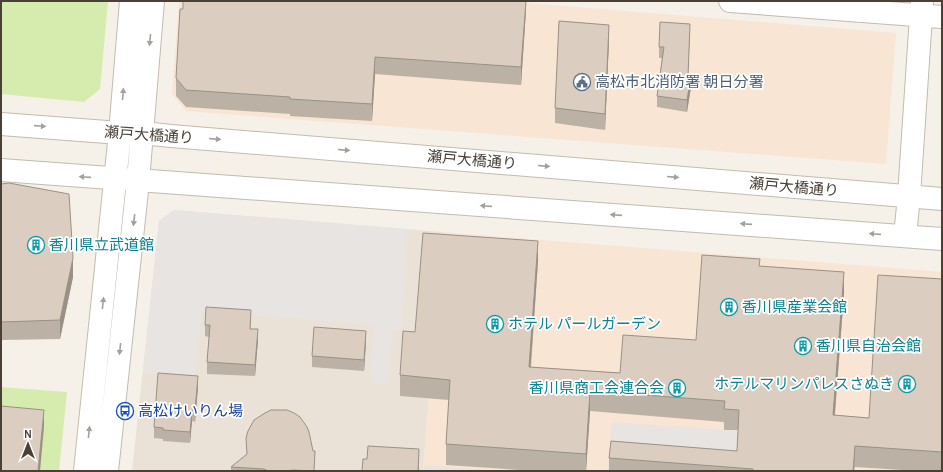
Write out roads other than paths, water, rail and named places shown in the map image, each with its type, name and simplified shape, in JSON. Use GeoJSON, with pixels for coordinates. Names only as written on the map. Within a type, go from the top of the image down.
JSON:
{"type":"FeatureCollection","features":[{"type":"Feature","properties":{"kind":"street"},"geometry":{"type":"LineString","coordinates":[[85,471],[120,133],[131,1]]}},
{"type":"Feature","properties":{"kind":"street"},"geometry":{"type":"LineString","coordinates":[[106,471],[143,133],[153,1]]}},
{"type":"Feature","properties":{"kind":"street"},"geometry":{"type":"LineString","coordinates":[[730,1],[921,8],[942,17]]}},
{"type":"Feature","properties":{"kind":"street"},"geometry":{"type":"LineString","coordinates":[[905,236],[921,8]]}},
{"type":"Feature","properties":{"kind":"street","name":"瀬戸大橋通り"},"geometry":{"type":"LineString","coordinates":[[1,124],[120,133],[143,133],[942,199]]}},
{"type":"Feature","properties":{"kind":"street"},"geometry":{"type":"LineString","coordinates":[[1,170],[942,239]]}},
{"type":"Feature","properties":{"kind":"place","name":"高松市北消防署 朝日分署"},"geometry":{"type":"Point","coordinates":[582,82]}},
{"type":"Feature","properties":{"kind":"place","name":"香川県立武道館"},"geometry":{"type":"Point","coordinates":[36,245]}},
{"type":"Feature","properties":{"kind":"place","name":"香川県産業会館"},"geometry":{"type":"Point","coordinates":[729,307]}},
{"type":"Feature","properties":{"kind":"place","name":"ホテル パールガーデン"},"geometry":{"type":"Point","coordinates":[495,324]}},
{"type":"Feature","properties":{"kind":"place","name":"香川県自治会館"},"geometry":{"type":"Point","coordinates":[803,346]}},
{"type":"Feature","properties":{"kind":"place","name":"ホテルマリンパレスさぬき"},"geometry":{"type":"Point","coordinates":[907,384]}},
{"type":"Feature","properties":{"kind":"place","name":"香川県商工会連合会"},"geometry":{"type":"Point","coordinates":[677,388]}},
{"type":"Feature","properties":{"kind":"place","name":"高松けいりん場"},"geometry":{"type":"Point","coordinates":[125,411]}}]}
